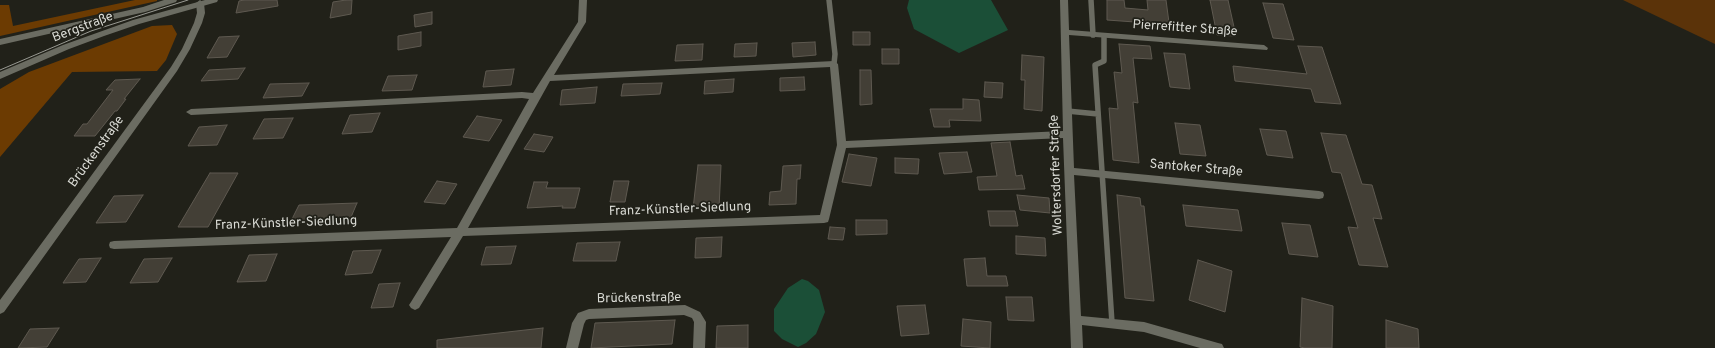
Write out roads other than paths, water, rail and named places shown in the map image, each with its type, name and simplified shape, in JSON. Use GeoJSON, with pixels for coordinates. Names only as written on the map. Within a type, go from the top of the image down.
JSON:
{"type":"FeatureCollection","features":[{"type":"Feature","properties":{"kind":"street"},"geometry":{"type":"LineString","coordinates":[[0,42],[173,0]]}},
{"type":"Feature","properties":{"kind":"street","name":"Bergstraße"},"geometry":{"type":"LineString","coordinates":[[0,76],[53,52],[101,34],[214,0]]}},
{"type":"Feature","properties":{"kind":"street"},"geometry":{"type":"LineString","coordinates":[[415,305],[460,232],[535,97],[582,22],[583,0]]}},
{"type":"Feature","properties":{"kind":"street","name":"Woltersdorfer Straße"},"geometry":{"type":"LineString","coordinates":[[1064,0],[1069,171],[1078,348]]}},
{"type":"Feature","properties":{"kind":"street","name":"Brückenstraße"},"geometry":{"type":"LineString","coordinates":[[0,309],[174,69],[186,50],[202,13],[200,4]]}},
{"type":"Feature","properties":{"kind":"street","name":"Pierrefitter Straße"},"geometry":{"type":"LineString","coordinates":[[1065,32],[1264,48]]}},
{"type":"Feature","properties":{"kind":"street"},"geometry":{"type":"LineString","coordinates":[[548,78],[834,64]]}},
{"type":"Feature","properties":{"kind":"street","name":"Franz-Künstler-Siedlung"},"geometry":{"type":"LineString","coordinates":[[114,245],[824,220],[842,145],[834,64]]}},
{"type":"Feature","properties":{"kind":"street"},"geometry":{"type":"LineString","coordinates":[[191,112],[514,96],[535,97]]}},
{"type":"Feature","properties":{"kind":"street"},"geometry":{"type":"LineString","coordinates":[[842,145],[1068,134]]}},
{"type":"Feature","properties":{"kind":"street","name":"Santoker Straße"},"geometry":{"type":"LineString","coordinates":[[1069,171],[1319,195]]}},
{"type":"Feature","properties":{"kind":"street","name":"Brückenstraße"},"geometry":{"type":"LineString","coordinates":[[572,348],[578,323],[582,316],[589,314],[685,310],[696,315],[700,322],[699,348]]}},
{"type":"Feature","properties":{"kind":"street"},"geometry":{"type":"LineString","coordinates":[[1076,320],[1144,327],[1218,348]]}},
{"type":"Feature","properties":{"kind":"lane"},"geometry":{"type":"LineString","coordinates":[[829,0],[835,54],[834,64]]}},
{"type":"Feature","properties":{"kind":"lane"},"geometry":{"type":"LineString","coordinates":[[1091,0],[1093,35]]}},
{"type":"Feature","properties":{"kind":"lane"},"geometry":{"type":"LineString","coordinates":[[1104,36],[1104,62],[1095,65],[1112,323]]}},
{"type":"Feature","properties":{"kind":"lane"},"geometry":{"type":"LineString","coordinates":[[1067,111],[1098,114]]}},
{"type":"Feature","properties":{"kind":"tram line"},"geometry":{"type":"LineString","coordinates":[[0,70],[91,31],[188,0]]}}]}
